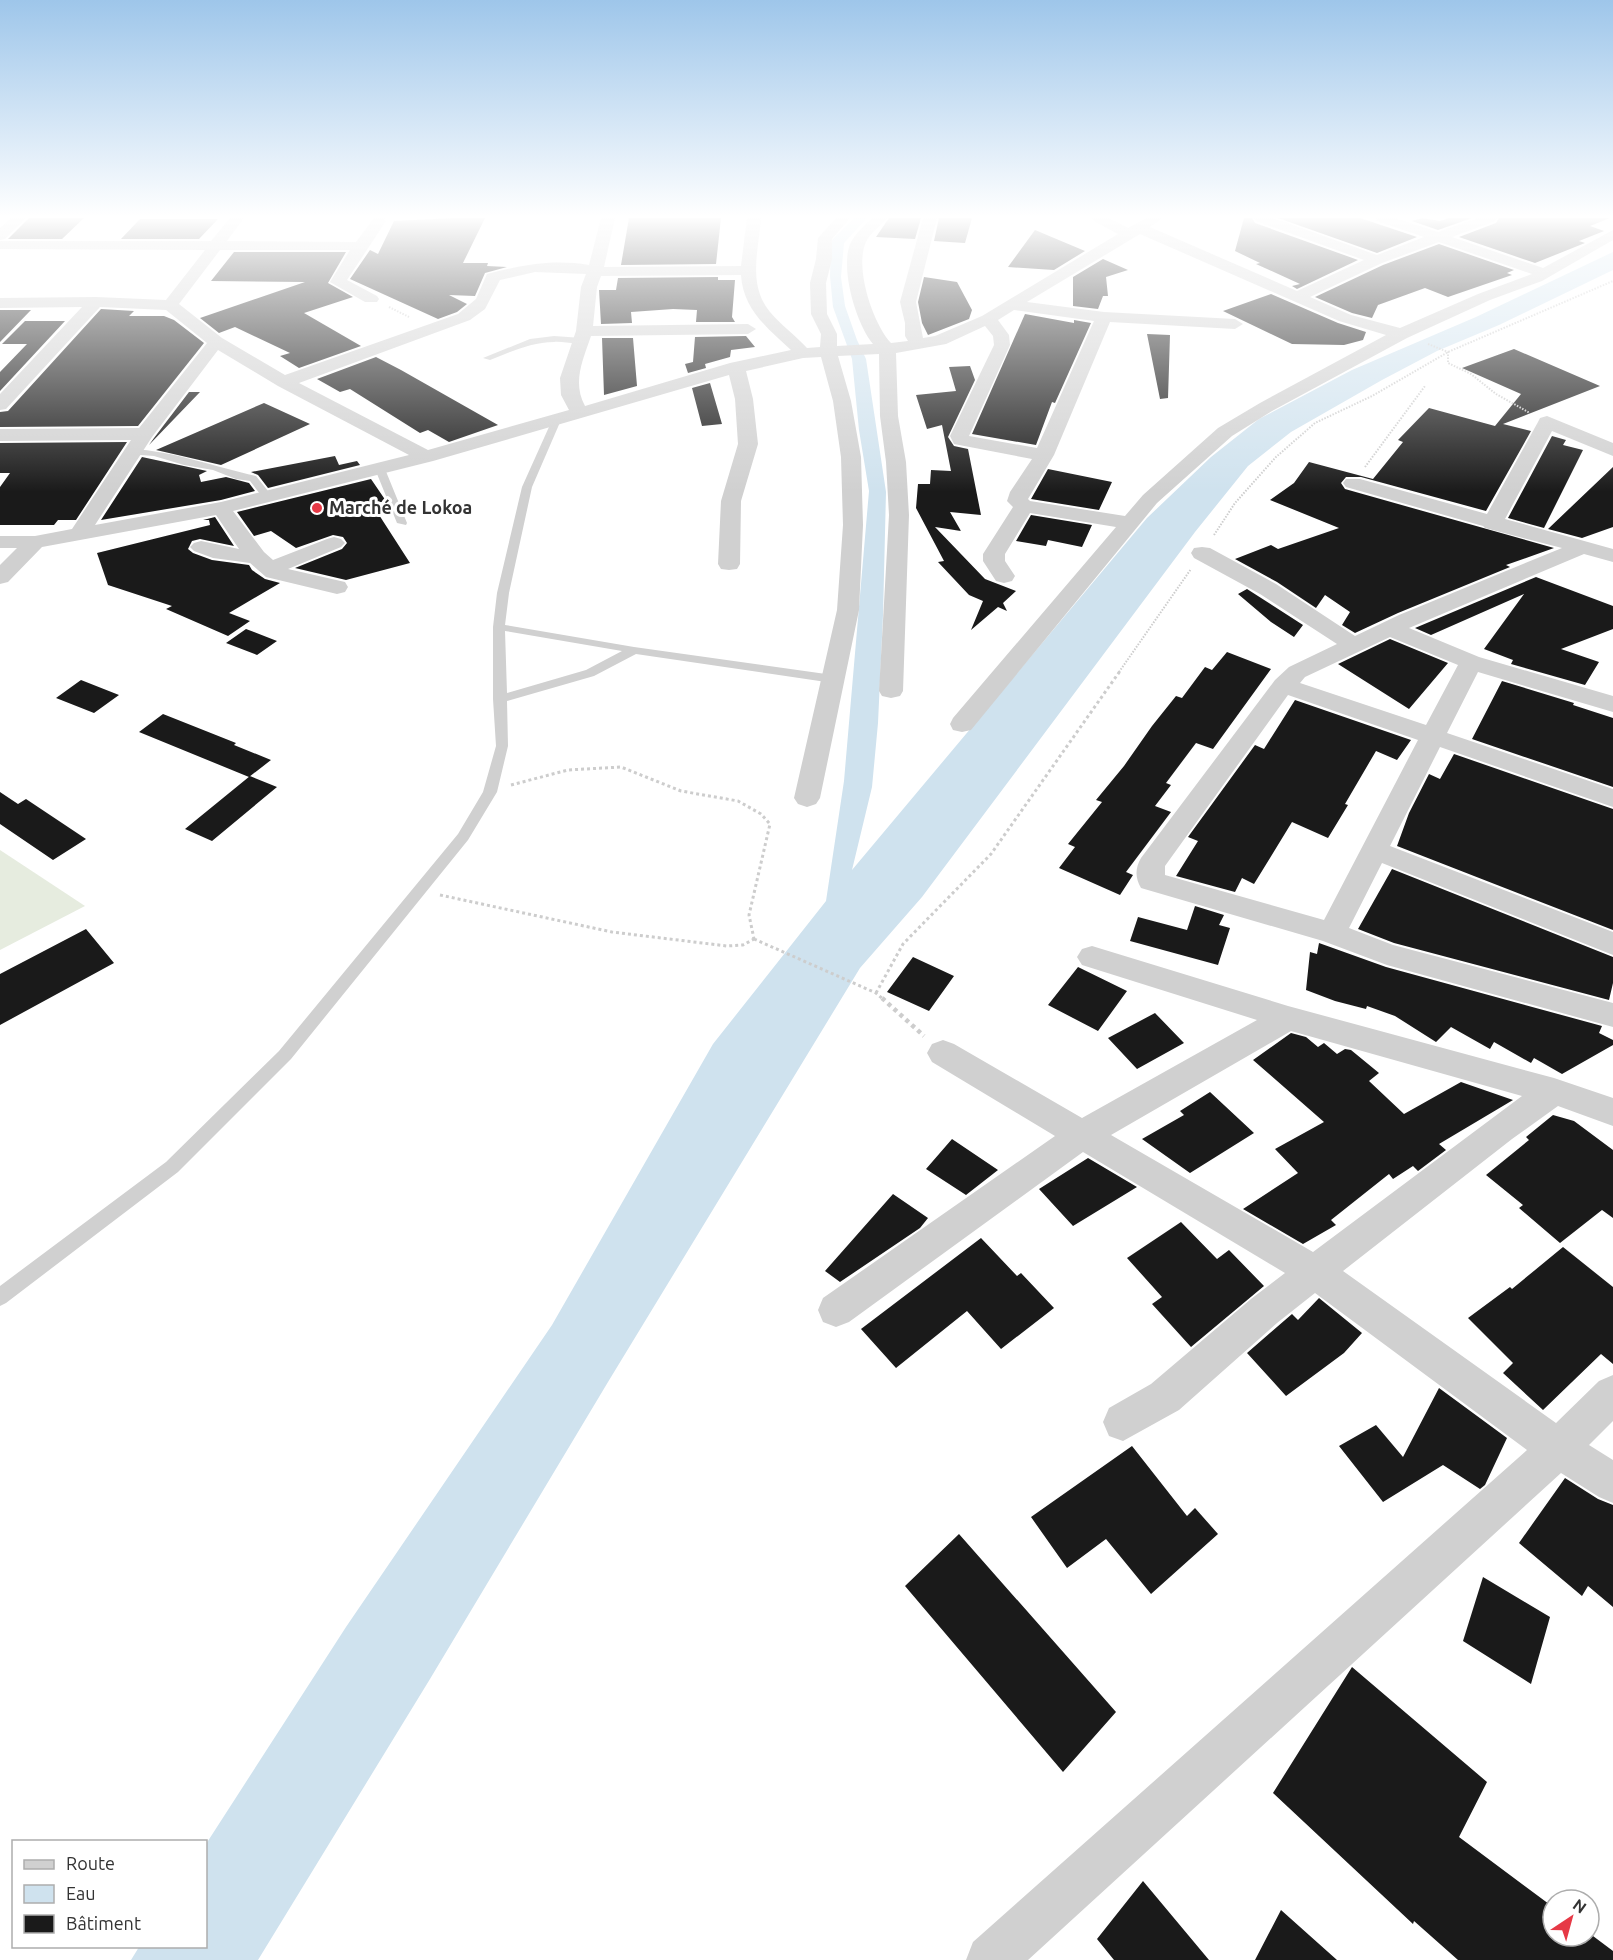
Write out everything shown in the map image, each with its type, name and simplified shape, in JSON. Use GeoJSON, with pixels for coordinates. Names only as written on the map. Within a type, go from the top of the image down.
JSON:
{"type":"FeatureCollection","features":[{"type":"Feature","properties":{"kind":"street"},"geometry":{"type":"LineString","coordinates":[[0,405],[89,309]]}},
{"type":"Feature","properties":{"kind":"street"},"geometry":{"type":"LineString","coordinates":[[174,309],[216,342],[284,382],[426,457]]}},
{"type":"Feature","properties":{"kind":"street"},"geometry":{"type":"LineString","coordinates":[[284,382],[434,329],[477,309]]}},
{"type":"Feature","properties":{"kind":"street"},"geometry":{"type":"LineString","coordinates":[[580,413],[570,395],[569,378],[583,336],[586,309]]}},
{"type":"Feature","properties":{"kind":"street"},"geometry":{"type":"LineString","coordinates":[[761,309],[803,353]]}},
{"type":"Feature","properties":{"kind":"street"},"geometry":{"type":"LineString","coordinates":[[807,798],[848,610],[853,525],[851,458],[835,352],[819,309]]}},
{"type":"Feature","properties":{"kind":"street"},"geometry":{"type":"LineString","coordinates":[[864,309],[878,349],[896,462],[899,515],[891,691]]}},
{"type":"Feature","properties":{"kind":"street"},"geometry":{"type":"LineString","coordinates":[[910,309],[913,336],[919,345]]}},
{"type":"Feature","properties":{"kind":"street"},"geometry":{"type":"LineString","coordinates":[[583,336],[747,350],[835,352],[919,345],[940,340],[988,319],[1002,309]]}},
{"type":"Feature","properties":{"kind":"street"},"geometry":{"type":"LineString","coordinates":[[1044,309],[1104,317],[1235,324]]}},
{"type":"Feature","properties":{"kind":"street"},"geometry":{"type":"LineString","coordinates":[[1325,309],[1345,318],[1401,334]]}},
{"type":"Feature","properties":{"kind":"street"},"geometry":{"type":"LineString","coordinates":[[962,724],[1150,500],[1225,432],[1266,407],[1401,334],[1459,309]]}},
{"type":"Feature","properties":{"kind":"street"},"geometry":{"type":"LineString","coordinates":[[1104,317],[1044,455],[1020,492],[1017,501],[1024,506],[1130,524]]}},
{"type":"Feature","properties":{"kind":"street"},"geometry":{"type":"LineString","coordinates":[[988,319],[1001,334],[1002,345],[959,436],[961,440],[974,443],[1044,455]]}},
{"type":"Feature","properties":{"kind":"street"},"geometry":{"type":"LineString","coordinates":[[729,564],[731,501],[748,444],[744,399],[751,326],[771,321]]}},
{"type":"Feature","properties":{"kind":"street"},"geometry":{"type":"LineString","coordinates":[[78,535],[131,452],[216,342]]}},
{"type":"Feature","properties":{"kind":"street"},"geometry":{"type":"LineString","coordinates":[[0,542],[35,542],[221,508],[380,469],[580,413],[747,350]]}},
{"type":"Feature","properties":{"kind":"street"},"geometry":{"type":"LineString","coordinates":[[1492,524],[1547,422],[1613,450]]}},
{"type":"Feature","properties":{"kind":"street"},"geometry":{"type":"LineString","coordinates":[[0,435],[144,435]]}},
{"type":"Feature","properties":{"kind":"street"},"geometry":{"type":"LineString","coordinates":[[1353,483],[1492,524],[1613,556]]}},
{"type":"Feature","properties":{"kind":"street"},"geometry":{"type":"LineString","coordinates":[[1004,576],[994,561],[994,554],[1024,506]]}},
{"type":"Feature","properties":{"kind":"street"},"geometry":{"type":"LineString","coordinates":[[221,508],[262,563],[274,572],[337,587]]}},
{"type":"Feature","properties":{"kind":"street"},"geometry":{"type":"LineString","coordinates":[[0,577],[35,542]]}},
{"type":"Feature","properties":{"kind":"street"},"geometry":{"type":"LineString","coordinates":[[201,547],[262,563],[334,543]]}},
{"type":"Feature","properties":{"kind":"street"},"geometry":{"type":"LineString","coordinates":[[1581,548],[1389,628],[1297,672],[1283,685],[1151,865],[1151,881],[1332,933],[1387,954],[1613,1015]]}},
{"type":"Feature","properties":{"kind":"street"},"geometry":{"type":"LineString","coordinates":[[1202,553],[1268,589],[1353,645]]}},
{"type":"Feature","properties":{"kind":"street"},"geometry":{"type":"LineString","coordinates":[[1389,628],[1471,662],[1613,704]]}},
{"type":"Feature","properties":{"kind":"street"},"geometry":{"type":"LineString","coordinates":[[1332,933],[1471,662]]}},
{"type":"Feature","properties":{"kind":"street"},"geometry":{"type":"LineString","coordinates":[[1283,685],[1613,798]]}},
{"type":"Feature","properties":{"kind":"street"},"geometry":{"type":"LineString","coordinates":[[1375,850],[1613,944]]}},
{"type":"Feature","properties":{"kind":"street"},"geometry":{"type":"LineString","coordinates":[[1092,957],[1288,1018],[1554,1091],[1613,1112]]}},
{"type":"Feature","properties":{"kind":"street"},"geometry":{"type":"LineString","coordinates":[[836,1310],[1083,1134],[1288,1018]]}},
{"type":"Feature","properties":{"kind":"street"},"geometry":{"type":"LineString","coordinates":[[943,1053],[1315,1272],[1558,1449],[1613,1483]]}},
{"type":"Feature","properties":{"kind":"street"},"geometry":{"type":"LineString","coordinates":[[1123,1422],[1165,1397],[1264,1311],[1500,1129],[1554,1091]]}},
{"type":"Feature","properties":{"kind":"street"},"geometry":{"type":"LineString","coordinates":[[991,1960],[1558,1449],[1613,1394]]}},
{"type":"Feature","properties":{"kind":"lane"},"geometry":{"type":"LineString","coordinates":[[488,358],[533,341],[583,336]]}},
{"type":"Feature","properties":{"kind":"lane"},"geometry":{"type":"LineString","coordinates":[[0,1297],[172,1167],[285,1055],[462,837],[490,792],[502,746],[499,699],[499,627],[503,592],[527,487],[556,420]]}},
{"type":"Feature","properties":{"kind":"lane"},"geometry":{"type":"LineString","coordinates":[[131,452],[155,453],[184,462],[215,467],[239,477],[253,478],[267,496]]}},
{"type":"Feature","properties":{"kind":"lane"},"geometry":{"type":"LineString","coordinates":[[380,469],[402,523]]}},
{"type":"Feature","properties":{"kind":"lane"},"geometry":{"type":"LineString","coordinates":[[499,627],[634,650],[833,679]]}},
{"type":"Feature","properties":{"kind":"lane"},"geometry":{"type":"LineString","coordinates":[[499,699],[590,673],[634,650]]}},
{"type":"Feature","properties":{"kind":"path"},"geometry":{"type":"LineString","coordinates":[[394,309],[434,329]]}},
{"type":"Feature","properties":{"kind":"path"},"geometry":{"type":"LineString","coordinates":[[876,993],[903,944],[991,854],[1235,503],[1276,457],[1315,423],[1372,396],[1447,351],[1550,309]]}},
{"type":"Feature","properties":{"kind":"path"},"geometry":{"type":"LineString","coordinates":[[1426,343],[1447,351]]}},
{"type":"Feature","properties":{"kind":"path"},"geometry":{"type":"LineString","coordinates":[[1447,351],[1448,363],[1471,374],[1496,394],[1547,422]]}},
{"type":"Feature","properties":{"kind":"path"},"geometry":{"type":"LineString","coordinates":[[1353,483],[1425,386]]}},
{"type":"Feature","properties":{"kind":"path"},"geometry":{"type":"LineString","coordinates":[[490,792],[526,779],[568,770],[621,767],[681,791],[738,801],[746,805],[761,814],[770,824],[749,915],[754,939]]}},
{"type":"Feature","properties":{"kind":"path"},"geometry":{"type":"LineString","coordinates":[[418,891],[612,932],[727,946],[744,945],[754,939]]}},
{"type":"Feature","properties":{"kind":"path"},"geometry":{"type":"LineString","coordinates":[[754,939],[876,993],[943,1053]]}},
{"type":"Feature","properties":{"kind":"shaded area"},"geometry":{"type":"Polygon","coordinates":[[[0,850],[85,906],[0,950],[0,850]]]}},
{"type":"Feature","properties":{"kind":"water"},"geometry":{"type":"Polygon","coordinates":[[[834,309],[846,309],[866,359],[886,492],[878,723],[872,787],[852,870],[1147,518],[1211,457],[1259,419],[1352,370],[1492,309],[1531,309],[1437,351],[1382,380],[1291,432],[1248,466],[1195,532],[922,897],[860,968],[258,1960],[131,1960],[138,1948],[207,1948],[207,1842],[346,1627],[552,1325],[713,1044],[826,901],[844,781],[869,491],[859,430],[852,359],[834,309]]]}},
{"type":"Feature","properties":{"kind":"building"},"geometry":{"type":"Polygon","coordinates":[[[101,309],[134,311],[129,316],[164,316],[174,320],[204,343],[138,426],[0,427],[0,412],[8,411],[101,309]]]}},
{"type":"Feature","properties":{"kind":"building"},"geometry":{"type":"Polygon","coordinates":[[[225,309],[315,309],[304,313],[361,346],[299,368],[280,356],[290,353],[235,327],[219,333],[200,318],[225,309]]]}},
{"type":"Feature","properties":{"kind":"building"},"geometry":{"type":"Polygon","coordinates":[[[417,309],[460,309],[457,312],[438,319],[417,309]]]}},
{"type":"Feature","properties":{"kind":"building"},"geometry":{"type":"Polygon","coordinates":[[[600,309],[666,309],[631,312],[632,323],[601,324],[600,309]]]}},
{"type":"Feature","properties":{"kind":"building"},"geometry":{"type":"Polygon","coordinates":[[[684,309],[733,309],[732,317],[735,322],[696,322],[697,310],[684,309]]]}},
{"type":"Feature","properties":{"kind":"building"},"geometry":{"type":"Polygon","coordinates":[[[919,309],[972,310],[969,319],[928,335],[922,323],[919,309]]]}},
{"type":"Feature","properties":{"kind":"building"},"geometry":{"type":"Polygon","coordinates":[[[1307,309],[1366,332],[1363,340],[1344,345],[1292,344],[1223,311],[1307,309]]]}},
{"type":"Feature","properties":{"kind":"building"},"geometry":{"type":"Polygon","coordinates":[[[1344,309],[1376,309],[1372,318],[1344,309]]]}},
{"type":"Feature","properties":{"kind":"building"},"geometry":{"type":"Polygon","coordinates":[[[0,310],[31,310],[0,342],[0,310]]]}},
{"type":"Feature","properties":{"kind":"building"},"geometry":{"type":"Polygon","coordinates":[[[1025,314],[1074,323],[1074,320],[1091,323],[1055,403],[1052,402],[1036,445],[972,434],[1025,314]]]}},
{"type":"Feature","properties":{"kind":"building"},"geometry":{"type":"Polygon","coordinates":[[[25,321],[65,321],[0,391],[0,372],[27,344],[2,344],[25,321]]]}},
{"type":"Feature","properties":{"kind":"building"},"geometry":{"type":"Polygon","coordinates":[[[1147,334],[1170,335],[1168,398],[1160,399],[1147,334]]]}},
{"type":"Feature","properties":{"kind":"building"},"geometry":{"type":"Polygon","coordinates":[[[746,336],[755,347],[731,350],[730,357],[705,364],[706,368],[688,373],[685,364],[693,362],[695,337],[746,336]]]}},
{"type":"Feature","properties":{"kind":"building"},"geometry":{"type":"Polygon","coordinates":[[[602,338],[633,338],[637,386],[604,395],[602,338]]]}},
{"type":"Feature","properties":{"kind":"building"},"geometry":{"type":"Polygon","coordinates":[[[1514,349],[1600,386],[1503,424],[1531,431],[1486,511],[1361,477],[1346,477],[1341,483],[1345,489],[1554,548],[1506,565],[1510,567],[1355,633],[1342,625],[1350,612],[1325,595],[1316,608],[1277,582],[1235,559],[1271,545],[1278,549],[1339,528],[1270,500],[1294,483],[1309,462],[1373,479],[1403,442],[1398,440],[1429,408],[1495,426],[1521,394],[1462,368],[1514,349]]]}},
{"type":"Feature","properties":{"kind":"building"},"geometry":{"type":"Polygon","coordinates":[[[376,357],[498,425],[449,442],[428,430],[420,433],[350,389],[340,392],[317,379],[376,357]]]}},
{"type":"Feature","properties":{"kind":"building"},"geometry":{"type":"Polygon","coordinates":[[[970,366],[975,380],[948,437],[954,446],[968,449],[981,515],[950,512],[961,531],[935,527],[985,579],[1016,591],[1003,603],[1007,611],[998,607],[971,630],[983,601],[969,595],[938,562],[944,561],[916,508],[918,484],[930,484],[931,470],[951,471],[942,425],[927,429],[916,395],[956,391],[949,367],[970,366]]]}},
{"type":"Feature","properties":{"kind":"building"},"geometry":{"type":"Polygon","coordinates":[[[710,383],[722,424],[702,426],[692,388],[710,383]]]}},
{"type":"Feature","properties":{"kind":"building"},"geometry":{"type":"Polygon","coordinates":[[[189,392],[200,392],[149,445],[154,438],[189,392]]]}},
{"type":"Feature","properties":{"kind":"building"},"geometry":{"type":"Polygon","coordinates":[[[264,403],[310,424],[221,465],[156,450],[264,403]]]}},
{"type":"Feature","properties":{"kind":"building"},"geometry":{"type":"Polygon","coordinates":[[[1552,436],[1566,440],[1563,445],[1583,450],[1544,528],[1508,518],[1552,436]]]}},
{"type":"Feature","properties":{"kind":"building"},"geometry":{"type":"Polygon","coordinates":[[[127,442],[76,520],[58,520],[54,525],[0,525],[0,487],[10,473],[0,473],[0,443],[127,442]]]}},
{"type":"Feature","properties":{"kind":"building"},"geometry":{"type":"Polygon","coordinates":[[[335,456],[339,465],[357,461],[360,465],[268,488],[258,475],[251,472],[335,456]]]}},
{"type":"Feature","properties":{"kind":"building"},"geometry":{"type":"Polygon","coordinates":[[[142,457],[207,471],[199,475],[201,482],[226,477],[249,483],[255,491],[221,500],[101,520],[142,457]]]}},
{"type":"Feature","properties":{"kind":"building"},"geometry":{"type":"Polygon","coordinates":[[[1613,467],[1613,527],[1582,538],[1548,529],[1613,467]]]}},
{"type":"Feature","properties":{"kind":"building"},"geometry":{"type":"Polygon","coordinates":[[[1048,469],[1112,482],[1099,510],[1031,499],[1048,469]]]}},
{"type":"Feature","properties":{"kind":"building"},"geometry":{"type":"Polygon","coordinates":[[[371,479],[386,501],[372,504],[410,563],[346,580],[295,568],[342,549],[347,543],[343,537],[333,535],[296,548],[271,531],[254,536],[237,512],[371,479]]]}},
{"type":"Feature","properties":{"kind":"building"},"geometry":{"type":"Polygon","coordinates":[[[1031,515],[1092,525],[1082,547],[1048,540],[1046,546],[1016,541],[1031,515]]]}},
{"type":"Feature","properties":{"kind":"building"},"geometry":{"type":"Polygon","coordinates":[[[215,517],[234,546],[200,539],[192,541],[188,549],[212,560],[249,565],[265,579],[280,583],[229,613],[250,621],[228,636],[166,609],[172,606],[108,585],[97,553],[210,525],[209,520],[203,520],[215,517]]]}},
{"type":"Feature","properties":{"kind":"building"},"geometry":{"type":"Polygon","coordinates":[[[1536,577],[1613,606],[1613,629],[1561,649],[1599,662],[1585,685],[1511,664],[1513,660],[1484,649],[1524,594],[1431,635],[1415,628],[1536,577]]]}},
{"type":"Feature","properties":{"kind":"building"},"geometry":{"type":"Polygon","coordinates":[[[1247,589],[1303,625],[1294,637],[1271,622],[1238,594],[1247,589]]]}},
{"type":"Feature","properties":{"kind":"building"},"geometry":{"type":"Polygon","coordinates":[[[246,629],[277,641],[257,655],[226,643],[246,629]]]}},
{"type":"Feature","properties":{"kind":"building"},"geometry":{"type":"Polygon","coordinates":[[[1390,639],[1448,663],[1409,709],[1338,664],[1390,639]]]}},
{"type":"Feature","properties":{"kind":"building"},"geometry":{"type":"Polygon","coordinates":[[[1227,652],[1271,669],[1213,749],[1196,743],[1166,783],[1171,785],[1155,806],[1171,812],[1126,872],[1133,875],[1120,895],[1059,868],[1075,847],[1068,844],[1102,802],[1096,800],[1124,766],[1152,726],[1176,696],[1182,698],[1205,667],[1212,670],[1227,652]]]}},
{"type":"Feature","properties":{"kind":"building"},"geometry":{"type":"Polygon","coordinates":[[[81,680],[119,695],[94,713],[56,698],[81,680]]]}},
{"type":"Feature","properties":{"kind":"building"},"geometry":{"type":"Polygon","coordinates":[[[1502,681],[1574,703],[1573,705],[1613,718],[1613,787],[1472,739],[1502,681]]]}},
{"type":"Feature","properties":{"kind":"building"},"geometry":{"type":"Polygon","coordinates":[[[1295,700],[1411,740],[1397,760],[1376,751],[1328,838],[1292,822],[1254,884],[1242,878],[1235,892],[1176,876],[1198,841],[1188,837],[1255,745],[1264,749],[1295,700]]]}},
{"type":"Feature","properties":{"kind":"building"},"geometry":{"type":"Polygon","coordinates":[[[163,714],[236,743],[234,745],[271,760],[249,777],[139,732],[163,714]]]}},
{"type":"Feature","properties":{"kind":"building"},"geometry":{"type":"Polygon","coordinates":[[[1454,754],[1613,809],[1613,930],[1397,846],[1409,813],[1429,774],[1440,779],[1454,754]]]}},
{"type":"Feature","properties":{"kind":"building"},"geometry":{"type":"Polygon","coordinates":[[[250,776],[277,787],[212,841],[185,829],[250,776]]]}},
{"type":"Feature","properties":{"kind":"building"},"geometry":{"type":"Polygon","coordinates":[[[0,792],[18,804],[26,799],[86,839],[53,860],[0,824],[0,792]]]}},
{"type":"Feature","properties":{"kind":"building"},"geometry":{"type":"Polygon","coordinates":[[[1392,869],[1613,957],[1613,983],[1609,1000],[1394,943],[1358,929],[1392,869]]]}},
{"type":"Feature","properties":{"kind":"building"},"geometry":{"type":"Polygon","coordinates":[[[1195,906],[1224,915],[1219,925],[1230,928],[1218,965],[1130,941],[1138,917],[1187,930],[1195,906]]]}},
{"type":"Feature","properties":{"kind":"building"},"geometry":{"type":"Polygon","coordinates":[[[86,929],[114,963],[0,1025],[0,974],[86,929]]]}},
{"type":"Feature","properties":{"kind":"building"},"geometry":{"type":"Polygon","coordinates":[[[1319,943],[1386,967],[1602,1026],[1599,1033],[1613,1040],[1613,1045],[1562,1074],[1534,1058],[1531,1063],[1494,1042],[1490,1049],[1451,1027],[1436,1042],[1395,1016],[1367,1006],[1366,1009],[1335,1001],[1306,990],[1310,952],[1317,954],[1319,943]]]}},
{"type":"Feature","properties":{"kind":"building"},"geometry":{"type":"Polygon","coordinates":[[[913,957],[954,976],[929,1011],[887,992],[913,957]]]}},
{"type":"Feature","properties":{"kind":"building"},"geometry":{"type":"Polygon","coordinates":[[[1078,967],[1127,991],[1098,1031],[1048,1005],[1078,967]]]}},
{"type":"Feature","properties":{"kind":"building"},"geometry":{"type":"Polygon","coordinates":[[[1155,1013],[1184,1043],[1137,1069],[1108,1038],[1155,1013]]]}},
{"type":"Feature","properties":{"kind":"building"},"geometry":{"type":"Polygon","coordinates":[[[1291,1033],[1306,1037],[1318,1047],[1324,1043],[1337,1054],[1345,1049],[1351,1050],[1379,1073],[1369,1081],[1404,1114],[1461,1082],[1513,1100],[1439,1144],[1446,1150],[1418,1171],[1413,1166],[1393,1179],[1389,1174],[1331,1220],[1336,1225],[1303,1244],[1243,1209],[1298,1173],[1275,1149],[1324,1122],[1253,1060],[1291,1033]]]}},
{"type":"Feature","properties":{"kind":"building"},"geometry":{"type":"Polygon","coordinates":[[[1210,1092],[1254,1133],[1190,1173],[1142,1139],[1184,1115],[1180,1111],[1210,1092]]]}},
{"type":"Feature","properties":{"kind":"building"},"geometry":{"type":"Polygon","coordinates":[[[1553,1115],[1574,1121],[1613,1150],[1613,1218],[1602,1210],[1560,1243],[1519,1208],[1523,1205],[1486,1175],[1529,1140],[1526,1137],[1553,1115]]]}},
{"type":"Feature","properties":{"kind":"building"},"geometry":{"type":"Polygon","coordinates":[[[952,1139],[998,1170],[966,1195],[926,1169],[952,1139]]]}},
{"type":"Feature","properties":{"kind":"building"},"geometry":{"type":"Polygon","coordinates":[[[1088,1158],[1137,1187],[1073,1226],[1039,1189],[1088,1158]]]}},
{"type":"Feature","properties":{"kind":"building"},"geometry":{"type":"Polygon","coordinates":[[[893,1194],[928,1218],[920,1228],[840,1282],[825,1271],[893,1194]]]}},
{"type":"Feature","properties":{"kind":"building"},"geometry":{"type":"Polygon","coordinates":[[[1181,1222],[1217,1259],[1229,1250],[1264,1286],[1191,1347],[1152,1304],[1162,1297],[1127,1258],[1181,1222]]]}},
{"type":"Feature","properties":{"kind":"building"},"geometry":{"type":"Polygon","coordinates":[[[981,1238],[1017,1276],[1021,1273],[1054,1308],[1001,1349],[967,1311],[896,1368],[861,1329],[981,1238]]]}},
{"type":"Feature","properties":{"kind":"building"},"geometry":{"type":"Polygon","coordinates":[[[1563,1247],[1613,1287],[1613,1364],[1601,1354],[1543,1410],[1503,1373],[1513,1363],[1468,1318],[1510,1287],[1512,1289],[1563,1247]]]}},
{"type":"Feature","properties":{"kind":"building"},"geometry":{"type":"Polygon","coordinates":[[[1319,1298],[1362,1333],[1344,1353],[1286,1396],[1247,1353],[1292,1314],[1298,1320],[1319,1298]]]}},
{"type":"Feature","properties":{"kind":"building"},"geometry":{"type":"Polygon","coordinates":[[[1439,1388],[1507,1438],[1485,1485],[1480,1489],[1443,1465],[1383,1502],[1339,1446],[1376,1425],[1403,1457],[1439,1388]]]}},
{"type":"Feature","properties":{"kind":"building"},"geometry":{"type":"Polygon","coordinates":[[[1132,1446],[1187,1516],[1195,1508],[1218,1534],[1151,1594],[1106,1539],[1067,1568],[1031,1517],[1132,1446]]]}},
{"type":"Feature","properties":{"kind":"building"},"geometry":{"type":"Polygon","coordinates":[[[1565,1478],[1598,1499],[1613,1505],[1613,1607],[1588,1586],[1582,1596],[1519,1543],[1565,1478]]]}},
{"type":"Feature","properties":{"kind":"building"},"geometry":{"type":"Polygon","coordinates":[[[959,1534],[1116,1712],[1063,1772],[905,1586],[959,1534]]]}},
{"type":"Feature","properties":{"kind":"building"},"geometry":{"type":"Polygon","coordinates":[[[1483,1577],[1550,1617],[1531,1684],[1463,1641],[1483,1577]]]}},
{"type":"Feature","properties":{"kind":"building"},"geometry":{"type":"Polygon","coordinates":[[[1352,1667],[1487,1782],[1459,1837],[1541,1898],[1541,1948],[1601,1948],[1601,1942],[1613,1951],[1613,1960],[1458,1960],[1414,1921],[1413,1924],[1273,1793],[1352,1667]]]}},
{"type":"Feature","properties":{"kind":"building"},"geometry":{"type":"Polygon","coordinates":[[[1143,1881],[1209,1960],[1114,1960],[1097,1939],[1143,1881]]]}},
{"type":"Feature","properties":{"kind":"building"},"geometry":{"type":"Polygon","coordinates":[[[1281,1910],[1337,1960],[1255,1960],[1281,1910]]]}},
{"type":"Feature","properties":{"kind":"place","name":"Marché de Lokoa"},"geometry":{"type":"Point","coordinates":[317,508]}}]}
